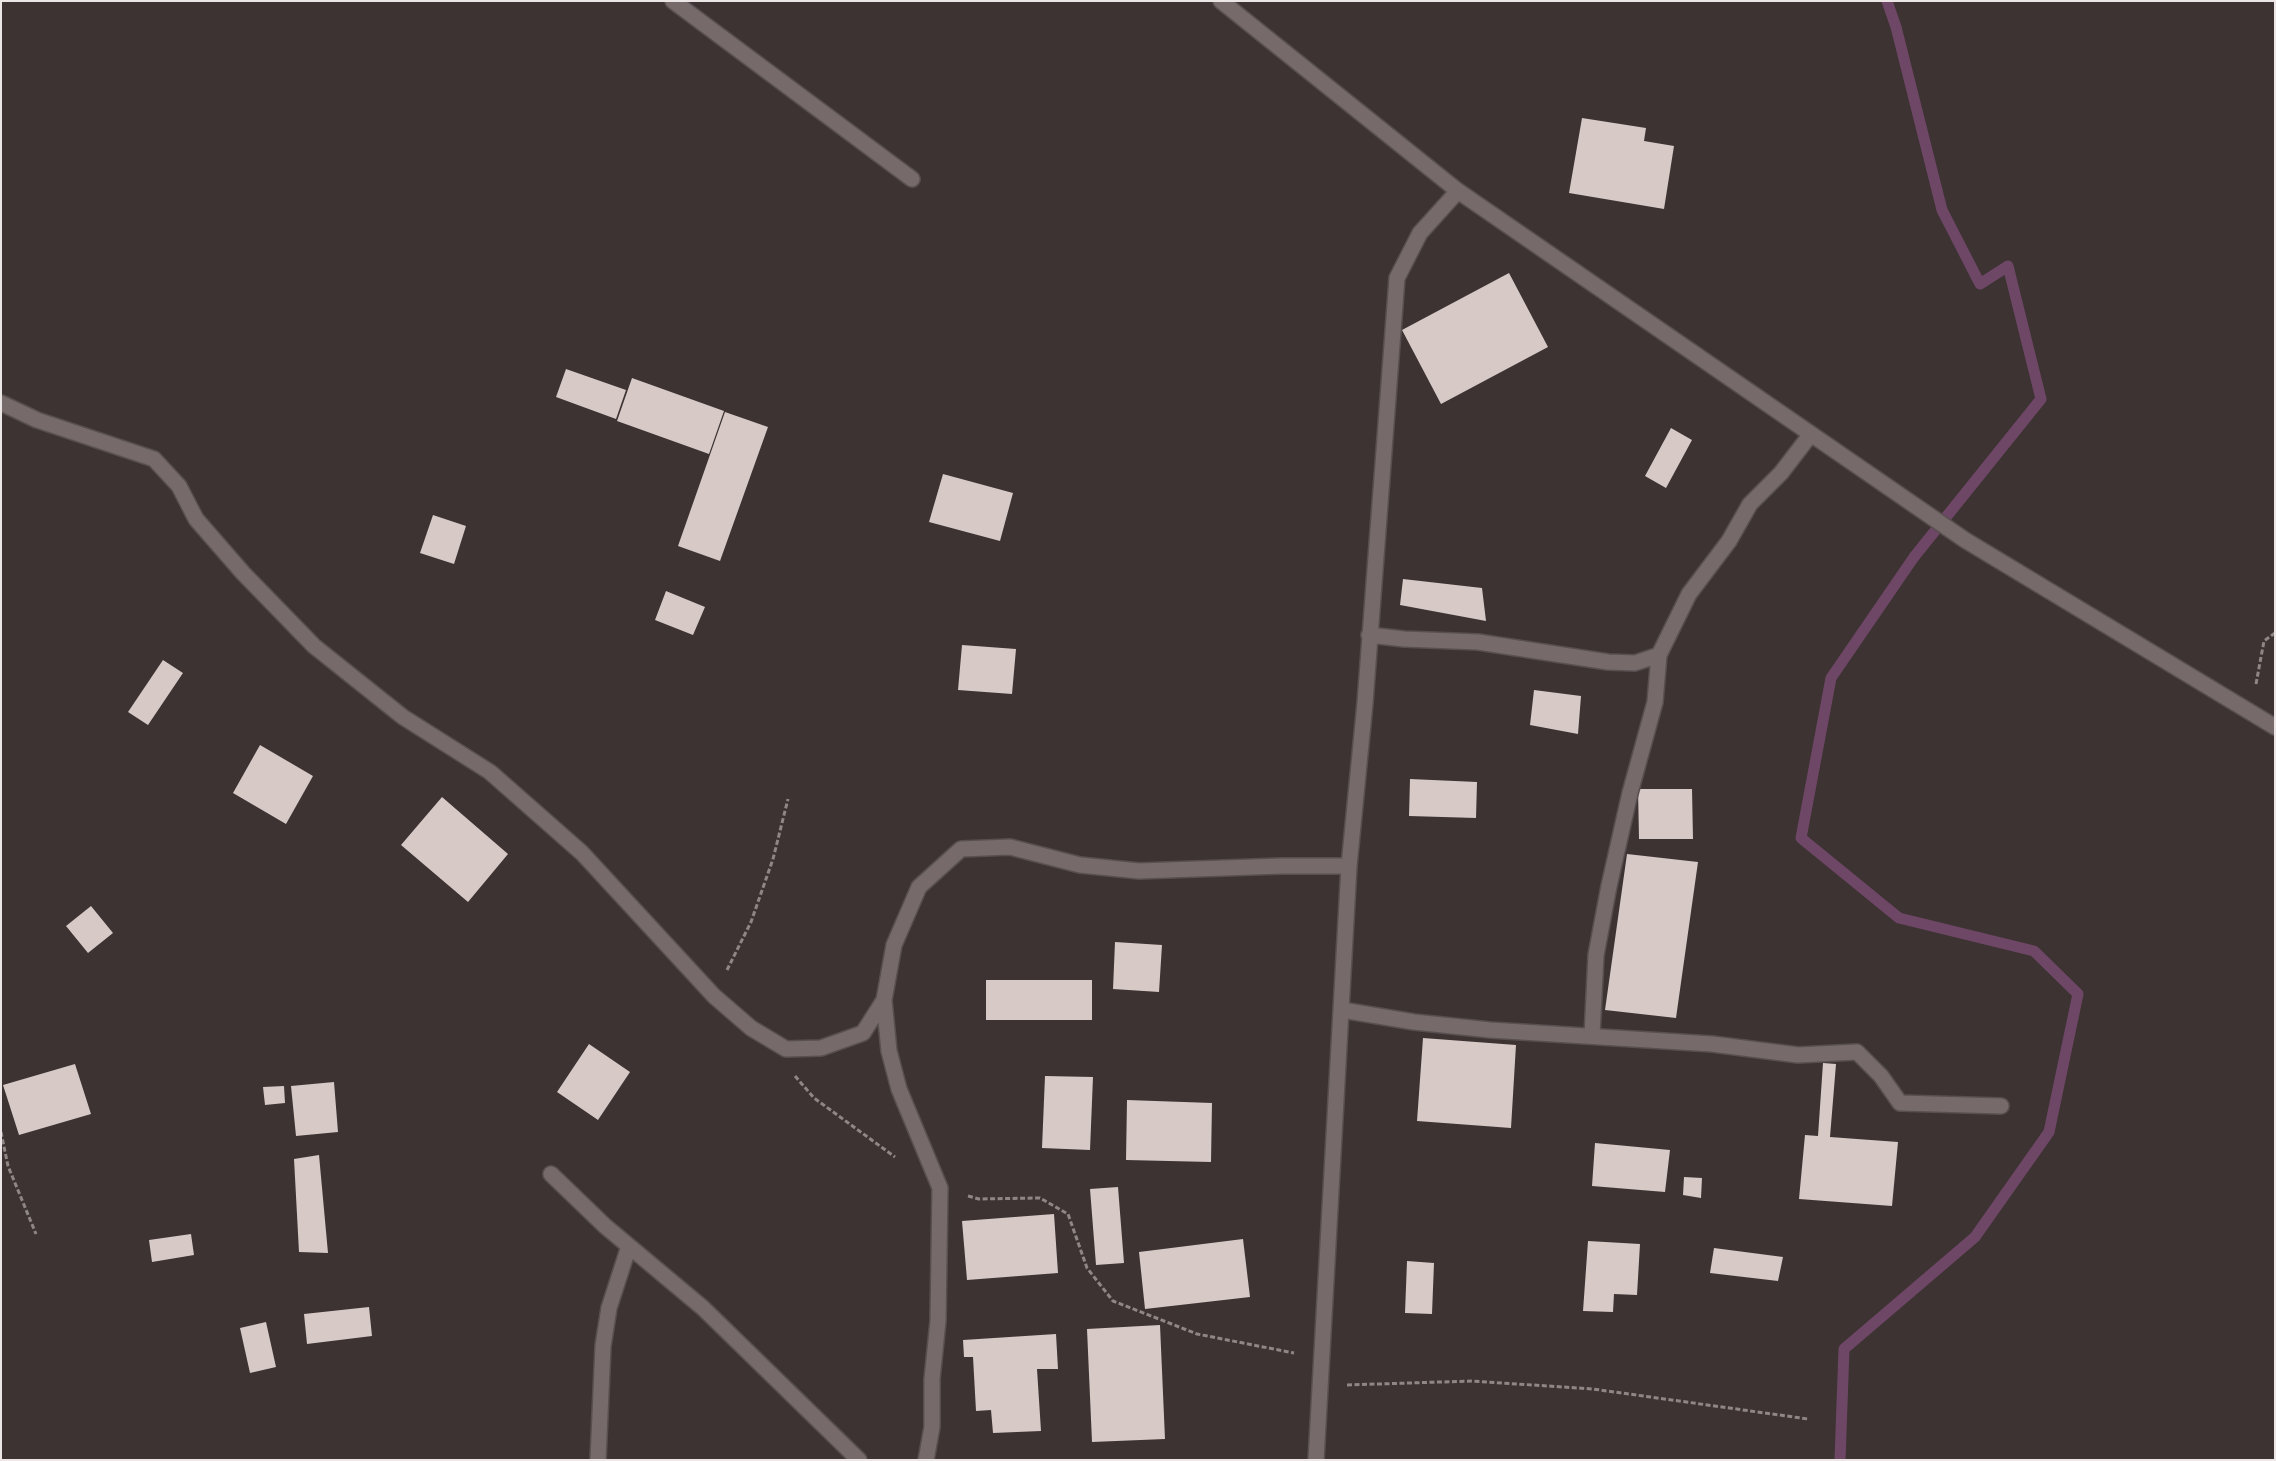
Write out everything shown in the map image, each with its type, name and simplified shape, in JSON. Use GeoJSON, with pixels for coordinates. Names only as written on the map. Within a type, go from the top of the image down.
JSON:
{"type":"FeatureCollection","features":[{"type":"Feature","properties":{"kind":"street"},"geometry":{"type":"LineString","coordinates":[[673,1],[912,179]]}},
{"type":"Feature","properties":{"kind":"street"},"geometry":{"type":"LineString","coordinates":[[1221,1],[1458,191],[1965,540],[2250,711],[2275,728]]}},
{"type":"Feature","properties":{"kind":"street"},"geometry":{"type":"LineString","coordinates":[[1316,1460],[1318,1386],[1342,1010],[1349,866],[1365,703],[1397,278],[1420,234],[1458,191]]}},
{"type":"Feature","properties":{"kind":"street"},"geometry":{"type":"LineString","coordinates":[[1,403],[37,420],[154,459],[179,486],[196,519],[243,573],[314,646],[403,717],[490,772],[582,853],[714,996],[751,1028],[786,1049],[821,1048],[863,1034],[884,1000]]}},
{"type":"Feature","properties":{"kind":"street"},"geometry":{"type":"LineString","coordinates":[[1592,1036],[1596,955],[1608,886],[1630,793],[1655,702],[1659,655],[1689,594],[1728,541],[1750,504],[1781,473],[1811,434]]}},
{"type":"Feature","properties":{"kind":"street"},"geometry":{"type":"LineString","coordinates":[[1369,635],[1404,640],[1478,642],[1608,662],[1636,663],[1659,655]]}},
{"type":"Feature","properties":{"kind":"street"},"geometry":{"type":"LineString","coordinates":[[926,1460],[932,1427],[932,1379],[938,1321],[940,1188],[898,1089],[889,1051],[884,1000],[894,945],[919,887],[960,849],[1010,847],[1080,865],[1139,871],[1281,866],[1349,866]]}},
{"type":"Feature","properties":{"kind":"street"},"geometry":{"type":"LineString","coordinates":[[1342,1010],[1414,1022],[1490,1030],[1712,1044],[1798,1055],[1857,1052],[1881,1076],[1900,1103],[2001,1106]]}},
{"type":"Feature","properties":{"kind":"street"},"geometry":{"type":"LineString","coordinates":[[551,1174],[629,1246],[703,1308],[859,1460]]}},
{"type":"Feature","properties":{"kind":"street"},"geometry":{"type":"LineString","coordinates":[[598,1460],[603,1346],[609,1308],[629,1246]]}},
{"type":"Feature","properties":{"kind":"path"},"geometry":{"type":"LineString","coordinates":[[2250,711],[2264,642],[2275,633]]}},
{"type":"Feature","properties":{"kind":"path"},"geometry":{"type":"LineString","coordinates":[[714,996],[751,922],[774,859],[788,799]]}},
{"type":"Feature","properties":{"kind":"path"},"geometry":{"type":"LineString","coordinates":[[789,1070],[814,1098],[903,1162]]}},
{"type":"Feature","properties":{"kind":"path"},"geometry":{"type":"LineString","coordinates":[[1,1132],[8,1166],[36,1234]]}},
{"type":"Feature","properties":{"kind":"path"},"geometry":{"type":"LineString","coordinates":[[940,1188],[979,1199],[1040,1198],[1068,1214],[1087,1268],[1113,1301],[1197,1334],[1320,1359]]}},
{"type":"Feature","properties":{"kind":"path"},"geometry":{"type":"LineString","coordinates":[[1318,1386],[1472,1381],[1593,1388],[1808,1418]]}},
{"type":"Feature","properties":{"kind":"building"},"geometry":{"type":"Polygon","coordinates":[[[1582,118],[1646,128],[1644,141],[1674,146],[1664,209],[1569,193],[1582,118]]]}},
{"type":"Feature","properties":{"kind":"building"},"geometry":{"type":"Polygon","coordinates":[[[1509,273],[1548,347],[1441,404],[1402,330],[1509,273]]]}},
{"type":"Feature","properties":{"kind":"building"},"geometry":{"type":"Polygon","coordinates":[[[566,369],[626,390],[616,419],[556,397],[566,369]]]}},
{"type":"Feature","properties":{"kind":"building"},"geometry":{"type":"Polygon","coordinates":[[[632,378],[724,411],[709,454],[617,421],[632,378]]]}},
{"type":"Feature","properties":{"kind":"building"},"geometry":{"type":"Polygon","coordinates":[[[725,412],[768,427],[720,561],[678,546],[725,412]]]}},
{"type":"Feature","properties":{"kind":"building"},"geometry":{"type":"Polygon","coordinates":[[[1671,428],[1692,440],[1666,488],[1645,476],[1671,428]]]}},
{"type":"Feature","properties":{"kind":"building"},"geometry":{"type":"Polygon","coordinates":[[[943,474],[1013,493],[1000,541],[929,522],[943,474]]]}},
{"type":"Feature","properties":{"kind":"building"},"geometry":{"type":"Polygon","coordinates":[[[433,515],[466,526],[454,564],[420,553],[433,515]]]}},
{"type":"Feature","properties":{"kind":"building"},"geometry":{"type":"Polygon","coordinates":[[[1403,579],[1482,588],[1486,621],[1400,605],[1403,579]]]}},
{"type":"Feature","properties":{"kind":"building"},"geometry":{"type":"Polygon","coordinates":[[[666,591],[705,607],[693,635],[655,620],[666,591]]]}},
{"type":"Feature","properties":{"kind":"building"},"geometry":{"type":"Polygon","coordinates":[[[962,645],[1016,649],[1012,694],[958,690],[962,645]]]}},
{"type":"Feature","properties":{"kind":"building"},"geometry":{"type":"Polygon","coordinates":[[[163,660],[183,673],[148,725],[128,712],[163,660]]]}},
{"type":"Feature","properties":{"kind":"building"},"geometry":{"type":"Polygon","coordinates":[[[1534,690],[1581,696],[1578,734],[1530,725],[1534,690]]]}},
{"type":"Feature","properties":{"kind":"building"},"geometry":{"type":"Polygon","coordinates":[[[260,745],[313,776],[286,824],[233,793],[260,745]]]}},
{"type":"Feature","properties":{"kind":"building"},"geometry":{"type":"Polygon","coordinates":[[[1410,779],[1477,782],[1476,818],[1409,816],[1410,779]]]}},
{"type":"Feature","properties":{"kind":"building"},"geometry":{"type":"Polygon","coordinates":[[[1638,789],[1692,789],[1693,839],[1639,839],[1638,789]]]}},
{"type":"Feature","properties":{"kind":"building"},"geometry":{"type":"Polygon","coordinates":[[[442,797],[508,854],[468,902],[401,845],[442,797]]]}},
{"type":"Feature","properties":{"kind":"building"},"geometry":{"type":"Polygon","coordinates":[[[1627,854],[1698,862],[1676,1018],[1605,1010],[1627,854]]]}},
{"type":"Feature","properties":{"kind":"building"},"geometry":{"type":"Polygon","coordinates":[[[91,906],[113,933],[88,953],[66,926],[91,906]]]}},
{"type":"Feature","properties":{"kind":"building"},"geometry":{"type":"Polygon","coordinates":[[[1115,942],[1162,945],[1159,992],[1113,989],[1115,942]]]}},
{"type":"Feature","properties":{"kind":"building"},"geometry":{"type":"Polygon","coordinates":[[[986,980],[1092,980],[1092,1020],[986,1020],[986,980]]]}},
{"type":"Feature","properties":{"kind":"building"},"geometry":{"type":"Polygon","coordinates":[[[1423,1038],[1516,1045],[1511,1128],[1417,1121],[1423,1038]]]}},
{"type":"Feature","properties":{"kind":"building"},"geometry":{"type":"Polygon","coordinates":[[[589,1044],[630,1072],[598,1120],[557,1092],[589,1044]]]}},
{"type":"Feature","properties":{"kind":"building"},"geometry":{"type":"Polygon","coordinates":[[[1823,1063],[1836,1064],[1830,1137],[1898,1142],[1892,1206],[1799,1199],[1805,1135],[1818,1136],[1823,1063]]]}},
{"type":"Feature","properties":{"kind":"building"},"geometry":{"type":"Polygon","coordinates":[[[75,1064],[91,1114],[19,1135],[3,1085],[75,1064]]]}},
{"type":"Feature","properties":{"kind":"building"},"geometry":{"type":"Polygon","coordinates":[[[1045,1076],[1093,1077],[1090,1150],[1042,1148],[1045,1076]]]}},
{"type":"Feature","properties":{"kind":"building"},"geometry":{"type":"Polygon","coordinates":[[[334,1082],[338,1132],[296,1136],[291,1086],[334,1082]]]}},
{"type":"Feature","properties":{"kind":"building"},"geometry":{"type":"Polygon","coordinates":[[[284,1086],[285,1103],[265,1105],[263,1087],[284,1086]]]}},
{"type":"Feature","properties":{"kind":"building"},"geometry":{"type":"Polygon","coordinates":[[[1127,1100],[1212,1103],[1211,1162],[1126,1160],[1127,1100]]]}},
{"type":"Feature","properties":{"kind":"building"},"geometry":{"type":"Polygon","coordinates":[[[1595,1143],[1670,1150],[1665,1192],[1592,1186],[1595,1143]]]}},
{"type":"Feature","properties":{"kind":"building"},"geometry":{"type":"Polygon","coordinates":[[[319,1155],[328,1253],[299,1252],[294,1159],[319,1155]]]}},
{"type":"Feature","properties":{"kind":"building"},"geometry":{"type":"Polygon","coordinates":[[[1684,1177],[1702,1178],[1701,1198],[1683,1195],[1684,1177]]]}},
{"type":"Feature","properties":{"kind":"building"},"geometry":{"type":"Polygon","coordinates":[[[1118,1187],[1124,1263],[1096,1265],[1090,1189],[1118,1187]]]}},
{"type":"Feature","properties":{"kind":"building"},"geometry":{"type":"Polygon","coordinates":[[[1054,1214],[1058,1273],[967,1280],[962,1221],[1054,1214]]]}},
{"type":"Feature","properties":{"kind":"building"},"geometry":{"type":"Polygon","coordinates":[[[191,1234],[194,1255],[152,1262],[149,1240],[191,1234]]]}},
{"type":"Feature","properties":{"kind":"building"},"geometry":{"type":"Polygon","coordinates":[[[1243,1239],[1250,1297],[1145,1309],[1139,1252],[1243,1239]]]}},
{"type":"Feature","properties":{"kind":"building"},"geometry":{"type":"Polygon","coordinates":[[[1588,1241],[1640,1244],[1637,1295],[1614,1294],[1613,1312],[1583,1311],[1588,1241]]]}},
{"type":"Feature","properties":{"kind":"building"},"geometry":{"type":"Polygon","coordinates":[[[1714,1248],[1783,1257],[1778,1281],[1710,1273],[1714,1248]]]}},
{"type":"Feature","properties":{"kind":"building"},"geometry":{"type":"Polygon","coordinates":[[[1407,1261],[1434,1263],[1432,1314],[1405,1313],[1407,1261]]]}},
{"type":"Feature","properties":{"kind":"building"},"geometry":{"type":"Polygon","coordinates":[[[369,1307],[372,1336],[307,1344],[304,1314],[369,1307]]]}},
{"type":"Feature","properties":{"kind":"building"},"geometry":{"type":"Polygon","coordinates":[[[266,1322],[276,1367],[250,1373],[240,1328],[266,1322]]]}},
{"type":"Feature","properties":{"kind":"building"},"geometry":{"type":"Polygon","coordinates":[[[1160,1325],[1165,1439],[1092,1442],[1087,1329],[1160,1325]]]}},
{"type":"Feature","properties":{"kind":"building"},"geometry":{"type":"Polygon","coordinates":[[[1056,1334],[1058,1369],[1037,1369],[1041,1431],[993,1433],[991,1410],[976,1411],[973,1357],[964,1357],[963,1340],[1056,1334]]]}},
{"type":"Feature","properties":{"kind":"waterway"},"geometry":{"type":"LineString","coordinates":[[1840,1460],[1844,1349],[1975,1237],[2049,1132],[2078,994],[2034,951],[1899,918],[1801,838],[1831,678],[1914,557],[2041,399],[2008,266],[1980,284],[1942,210],[1896,27],[1887,1]]}}]}
